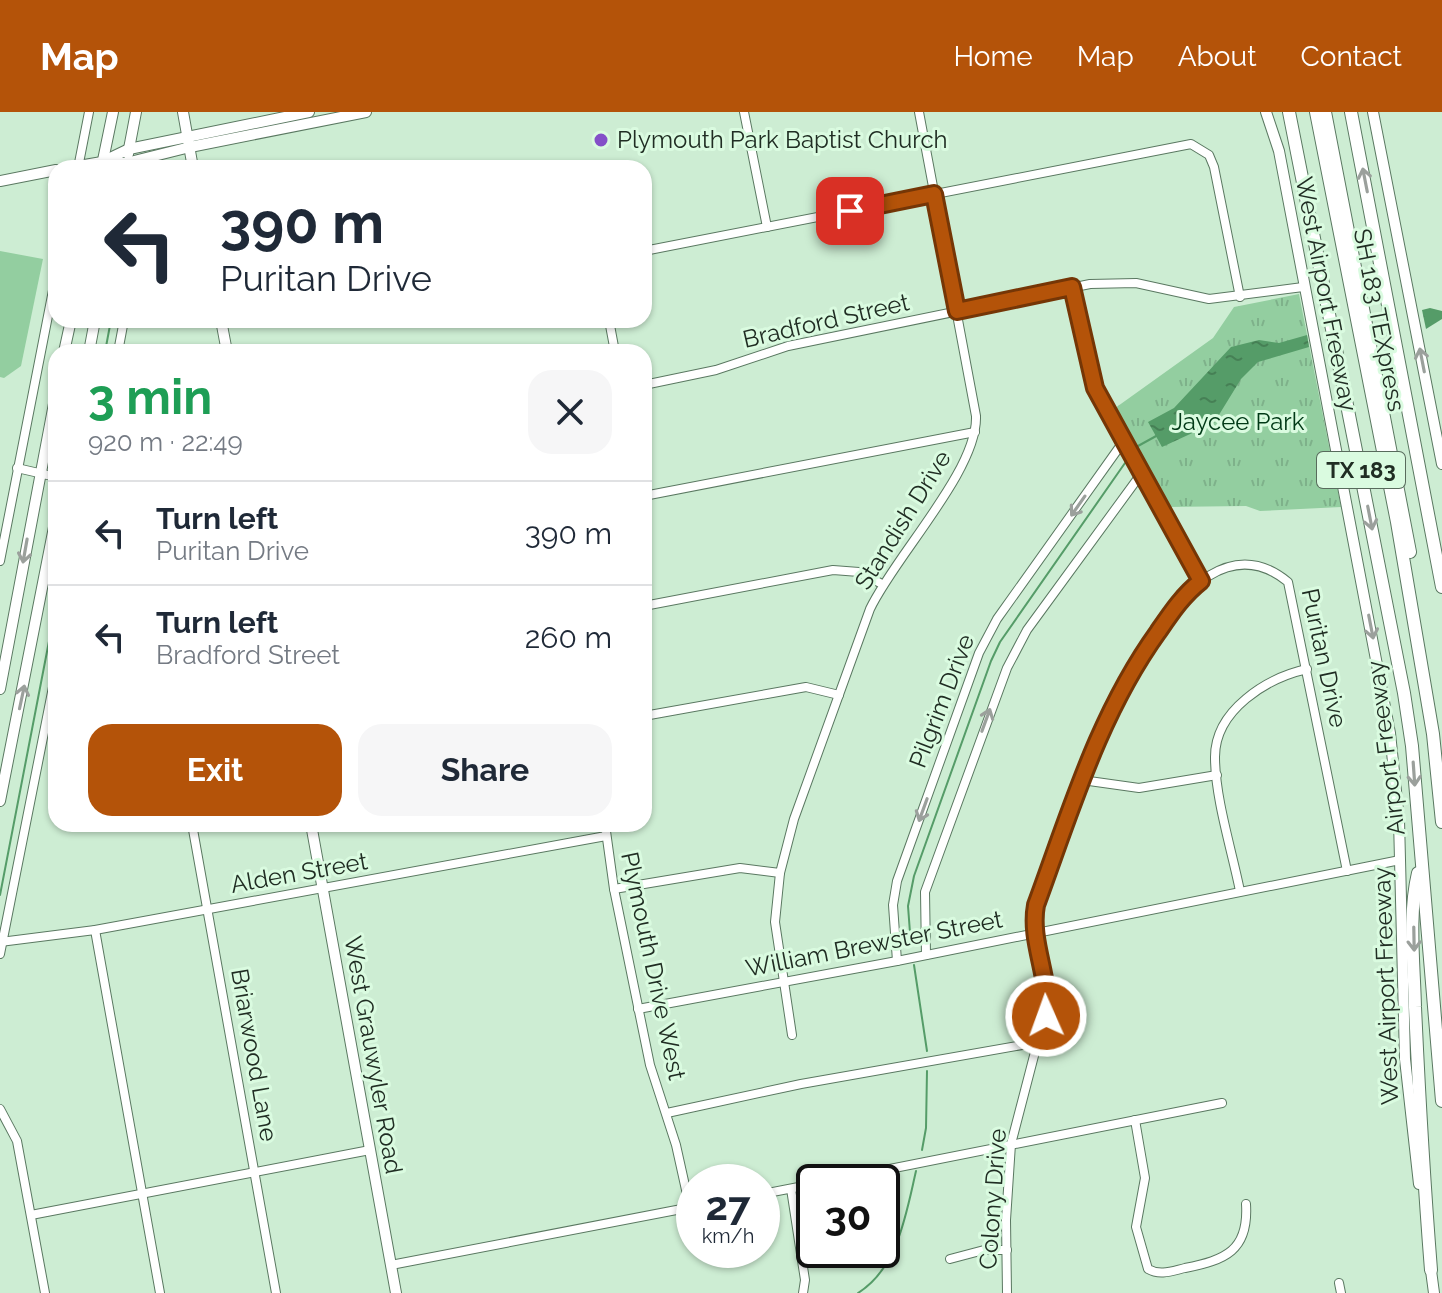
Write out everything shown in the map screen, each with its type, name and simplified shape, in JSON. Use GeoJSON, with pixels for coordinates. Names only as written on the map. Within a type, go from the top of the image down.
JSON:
{"type":"FeatureCollection","features":[{"type":"Feature","properties":{"kind":"highway","name":"Airport Freeway"},"geometry":{"type":"LineString","coordinates":[[1289,112],[1404,693],[1412,746],[1442,1101]]}},
{"type":"Feature","properties":{"kind":"highway","name":"SH 183 TEXpress"},"geometry":{"type":"LineString","coordinates":[[1316,112],[1407,581],[1433,734],[1442,822]]}},
{"type":"Feature","properties":{"kind":"highway","name":"SH 183 TEXpress"},"geometry":{"type":"LineString","coordinates":[[1325,112],[1402,502],[1442,753]]}},
{"type":"Feature","properties":{"kind":"highway","name":"TX 183"},"geometry":{"type":"LineString","coordinates":[[1351,112],[1442,587]]}},
{"type":"Feature","properties":{"kind":"highway"},"geometry":{"type":"LineString","coordinates":[[1420,862],[1413,893],[1414,976],[1420,1126],[1431,1270]]}},
{"type":"Feature","properties":{"kind":"highway"},"geometry":{"type":"LineString","coordinates":[[1434,1014],[1442,1040]]}},
{"type":"Feature","properties":{"kind":"main road"},"geometry":{"type":"LineString","coordinates":[[103,160],[113,112]]}},
{"type":"Feature","properties":{"kind":"main road"},"geometry":{"type":"LineString","coordinates":[[127,160],[136,112]]}},
{"type":"Feature","properties":{"kind":"main road"},"geometry":{"type":"LineString","coordinates":[[183,112],[192,160]]}},
{"type":"Feature","properties":{"kind":"main road"},"geometry":{"type":"LineString","coordinates":[[158,160],[189,142],[309,112]]}},
{"type":"Feature","properties":{"kind":"main road"},"geometry":{"type":"LineString","coordinates":[[110,160],[129,149],[366,112]]}},
{"type":"Feature","properties":{"kind":"main road","name":"West Airport Freeway"},"geometry":{"type":"LineString","coordinates":[[1266,112],[1279,151],[1390,733],[1400,860],[1405,1059],[1434,1293]]}},
{"type":"Feature","properties":{"kind":"main road"},"geometry":{"type":"LineString","coordinates":[[1373,112],[1442,464]]}},
{"type":"Feature","properties":{"kind":"main road"},"geometry":{"type":"LineString","coordinates":[[0,181],[48,172]]}},
{"type":"Feature","properties":{"kind":"main road"},"geometry":{"type":"LineString","coordinates":[[0,689],[4,649],[48,434]]}},
{"type":"Feature","properties":{"kind":"main road"},"geometry":{"type":"LineString","coordinates":[[0,801],[48,558]]}},
{"type":"Feature","properties":{"kind":"main road","name":"West Grauwyler Road"},"geometry":{"type":"LineString","coordinates":[[312,832],[396,1293]]}},
{"type":"Feature","properties":{"kind":"street"},"geometry":{"type":"LineString","coordinates":[[76,160],[89,112]]}},
{"type":"Feature","properties":{"kind":"street"},"geometry":{"type":"LineString","coordinates":[[744,112],[767,227]]}},
{"type":"Feature","properties":{"kind":"street","name":"Standish Drive"},"geometry":{"type":"LineString","coordinates":[[792,1035],[775,922],[780,873],[794,819],[882,584],[964,463],[975,432],[976,416],[919,112]]}},
{"type":"Feature","properties":{"kind":"street"},"geometry":{"type":"LineString","coordinates":[[652,249],[1191,144],[1209,155],[1214,167],[1240,297]]}},
{"type":"Feature","properties":{"kind":"street","name":"Bradford Street"},"geometry":{"type":"LineString","coordinates":[[652,383],[716,370],[788,346],[1072,287],[1121,282],[1209,299],[1303,287]]}},
{"type":"Feature","properties":{"kind":"street"},"geometry":{"type":"LineString","coordinates":[[1072,287],[1092,379],[1123,442],[1201,581]]}},
{"type":"Feature","properties":{"kind":"street"},"geometry":{"type":"LineString","coordinates":[[0,561],[3,529],[48,315]]}},
{"type":"Feature","properties":{"kind":"street"},"geometry":{"type":"LineString","coordinates":[[652,494],[975,432]]}},
{"type":"Feature","properties":{"kind":"street","name":"Pilgrim Drive"},"geometry":{"type":"LineString","coordinates":[[897,961],[893,905],[897,881],[979,653],[997,619],[1123,442]]}},
{"type":"Feature","properties":{"kind":"street"},"geometry":{"type":"LineString","coordinates":[[17,468],[48,476]]}},
{"type":"Feature","properties":{"kind":"street","name":"Pilgrim Drive"},"geometry":{"type":"LineString","coordinates":[[926,955],[925,892],[1007,668],[1027,630],[1141,474]]}},
{"type":"Feature","properties":{"kind":"street","name":"Puritan Drive"},"geometry":{"type":"LineString","coordinates":[[1201,581],[1224,567],[1241,565],[1272,571],[1288,582],[1347,871]]}},
{"type":"Feature","properties":{"kind":"street"},"geometry":{"type":"LineString","coordinates":[[652,604],[833,570],[859,572],[882,584]]}},
{"type":"Feature","properties":{"kind":"street","name":"Colony Drive"},"geometry":{"type":"LineString","coordinates":[[1007,1293],[1011,1144],[1048,1002],[1035,933],[1036,905],[1120,688],[1183,597],[1201,581]]}},
{"type":"Feature","properties":{"kind":"street"},"geometry":{"type":"LineString","coordinates":[[1240,891],[1217,775],[1217,743],[1240,706],[1267,682],[1307,669]]}},
{"type":"Feature","properties":{"kind":"street"},"geometry":{"type":"LineString","coordinates":[[652,715],[806,687],[839,695]]}},
{"type":"Feature","properties":{"kind":"street"},"geometry":{"type":"LineString","coordinates":[[0,954],[48,712]]}},
{"type":"Feature","properties":{"kind":"street"},"geometry":{"type":"LineString","coordinates":[[1082,780],[1139,788],[1217,775]]}},
{"type":"Feature","properties":{"kind":"street","name":"Briarwood Lane"},"geometry":{"type":"LineString","coordinates":[[193,832],[276,1293]]}},
{"type":"Feature","properties":{"kind":"street","name":"Plymouth Drive West"},"geometry":{"type":"LineString","coordinates":[[606,832],[638,1009],[657,1089],[681,1164]]}},
{"type":"Feature","properties":{"kind":"street","name":"Alden Street"},"geometry":{"type":"LineString","coordinates":[[2,943],[208,910],[606,836]]}},
{"type":"Feature","properties":{"kind":"street","name":"William Brewster Street"},"geometry":{"type":"LineString","coordinates":[[638,1009],[897,961],[1400,860]]}},
{"type":"Feature","properties":{"kind":"street"},"geometry":{"type":"LineString","coordinates":[[614,889],[740,868],[780,873]]}},
{"type":"Feature","properties":{"kind":"street"},"geometry":{"type":"LineString","coordinates":[[95,930],[160,1293]]}},
{"type":"Feature","properties":{"kind":"street"},"geometry":{"type":"LineString","coordinates":[[667,1113],[801,1084],[1039,1042]]}},
{"type":"Feature","properties":{"kind":"street"},"geometry":{"type":"LineString","coordinates":[[900,1167],[1222,1103]]}},
{"type":"Feature","properties":{"kind":"street"},"geometry":{"type":"LineString","coordinates":[[0,1109],[17,1141],[45,1293]]}},
{"type":"Feature","properties":{"kind":"street"},"geometry":{"type":"LineString","coordinates":[[1135,1120],[1145,1178],[1138,1210],[1137,1235],[1141,1253],[1151,1271],[1164,1273],[1224,1259],[1244,1233],[1246,1204]]}},
{"type":"Feature","properties":{"kind":"street"},"geometry":{"type":"LineString","coordinates":[[31,1215],[370,1150]]}},
{"type":"Feature","properties":{"kind":"street"},"geometry":{"type":"LineString","coordinates":[[780,1191],[796,1188]]}},
{"type":"Feature","properties":{"kind":"street"},"geometry":{"type":"LineString","coordinates":[[791,1189],[805,1280],[803,1293]]}},
{"type":"Feature","properties":{"kind":"street"},"geometry":{"type":"LineString","coordinates":[[391,1265],[676,1210]]}},
{"type":"Feature","properties":{"kind":"street"},"geometry":{"type":"LineString","coordinates":[[950,1259],[984,1250],[1007,1250]]}},
{"type":"Feature","properties":{"kind":"street"},"geometry":{"type":"LineString","coordinates":[[1339,1283],[1341,1293]]}},
{"type":"Feature","properties":{"kind":"green space"},"geometry":{"type":"Polygon","coordinates":[[[0,251],[43,259],[21,366],[4,378],[0,377],[0,251]]]}},
{"type":"Feature","properties":{"kind":"green space","name":"Jaycee Park"},"geometry":{"type":"Polygon","coordinates":[[[1299,294],[1341,507],[1260,511],[1246,506],[1166,507],[1111,411],[1213,338],[1234,307],[1299,294]]]}},
{"type":"Feature","properties":{"kind":"water"},"geometry":{"type":"Polygon","coordinates":[[[1422,310],[1442,311],[1442,319],[1426,329],[1422,310]]]}},
{"type":"Feature","properties":{"kind":"water"},"geometry":{"type":"Polygon","coordinates":[[[1307,335],[1309,347],[1258,362],[1241,379],[1214,423],[1162,447],[1148,422],[1174,408],[1231,347],[1259,340],[1279,343],[1307,335]]]}},
{"type":"Feature","properties":{"kind":"waterway"},"geometry":{"type":"LineString","coordinates":[[106,344],[110,328]]}},
{"type":"Feature","properties":{"kind":"waterway"},"geometry":{"type":"LineString","coordinates":[[1138,446],[1158,435]]}},
{"type":"Feature","properties":{"kind":"waterway"},"geometry":{"type":"LineString","coordinates":[[911,946],[908,906],[914,876],[991,661],[1000,642],[1125,463]]}},
{"type":"Feature","properties":{"kind":"waterway"},"geometry":{"type":"LineString","coordinates":[[0,895],[48,646]]}},
{"type":"Feature","properties":{"kind":"waterway"},"geometry":{"type":"LineString","coordinates":[[914,965],[927,1051]]}},
{"type":"Feature","properties":{"kind":"waterway"},"geometry":{"type":"LineString","coordinates":[[922,1150],[926,1128],[927,1071]]}},
{"type":"Feature","properties":{"kind":"waterway"},"geometry":{"type":"LineString","coordinates":[[858,1293],[872,1282],[891,1255],[904,1222],[916,1171]]}},
{"type":"Feature","properties":{"kind":"place","name":"Plymouth Park Baptist Church"},"geometry":{"type":"Point","coordinates":[601,140]}},
{"type":"Feature","properties":{"kind":"route"},"geometry":{"type":"LineString","coordinates":[[850,211],[934,194],[957,311],[1072,287],[1095,388],[1201,581],[1183,597],[1120,688],[1102,726],[1036,905],[1033,922],[1046,985],[1046,1016]]}}]}
